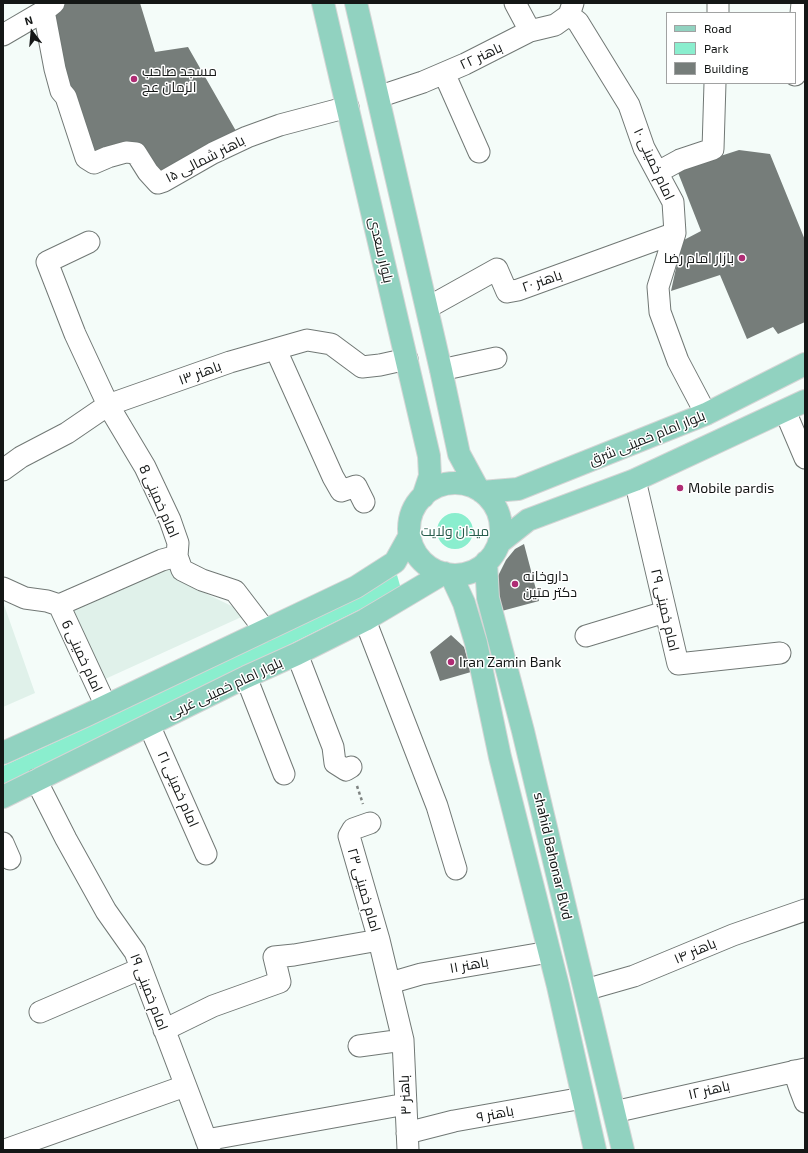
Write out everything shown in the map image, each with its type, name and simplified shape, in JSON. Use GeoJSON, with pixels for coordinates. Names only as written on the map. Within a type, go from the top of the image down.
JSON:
{"type":"FeatureCollection","features":[{"type":"Feature","properties":{"kind":"main road","name":"بلوار سعدی"},"geometry":{"type":"LineString","coordinates":[[324,3],[429,456],[430,476],[423,497]]}},
{"type":"Feature","properties":{"kind":"main road"},"geometry":{"type":"LineString","coordinates":[[356,3],[427,308],[458,454],[480,491]]}},
{"type":"Feature","properties":{"kind":"main road"},"geometry":{"type":"LineString","coordinates":[[348,107],[378,97]]}},
{"type":"Feature","properties":{"kind":"main road","name":"بلوار امام خمینی شرق"},"geometry":{"type":"LineString","coordinates":[[480,491],[518,489],[706,414],[805,364]]}},
{"type":"Feature","properties":{"kind":"main road"},"geometry":{"type":"LineString","coordinates":[[499,543],[528,520],[635,480],[805,401]]}},
{"type":"Feature","properties":{"kind":"main road"},"geometry":{"type":"LineString","coordinates":[[447,484],[463,484],[480,491],[490,499],[499,513],[502,528],[499,543],[492,557],[480,568],[465,574],[448,574],[434,570],[422,560],[414,549],[410,535],[410,521],[414,508],[423,497],[434,488],[447,484]]}},
{"type":"Feature","properties":{"kind":"main road"},"geometry":{"type":"LineString","coordinates":[[3,753],[106,706],[356,587],[395,562],[410,535]]}},
{"type":"Feature","properties":{"kind":"main road","name":"shahid Bahonar Blvd"},"geometry":{"type":"LineString","coordinates":[[486,562],[488,598],[523,731],[623,1150]]}},
{"type":"Feature","properties":{"kind":"main road","name":"بلوار امام خمینی غربی"},"geometry":{"type":"LineString","coordinates":[[3,797],[365,620],[448,574]]}},
{"type":"Feature","properties":{"kind":"main road","name":"shahid Bahonar Blvd"},"geometry":{"type":"LineString","coordinates":[[448,574],[464,602],[476,643],[500,757],[549,952],[595,1150]]}},
{"type":"Feature","properties":{"kind":"street"},"geometry":{"type":"LineString","coordinates":[[515,3],[530,31]]}},
{"type":"Feature","properties":{"kind":"street"},"geometry":{"type":"LineString","coordinates":[[796,65],[802,3]]}},
{"type":"Feature","properties":{"kind":"street","name":"باهنر شمالی ۱۵"},"geometry":{"type":"LineString","coordinates":[[49,7],[55,69],[61,92],[66,97],[86,158],[94,163],[126,152],[136,153],[148,172],[158,183],[213,153],[247,137],[280,125],[348,107]]}},
{"type":"Feature","properties":{"kind":"street"},"geometry":{"type":"LineString","coordinates":[[3,35],[49,7]]}},
{"type":"Feature","properties":{"kind":"street","name":"باهنر ۲۲"},"geometry":{"type":"LineString","coordinates":[[378,97],[423,82],[444,73],[530,31],[555,25],[571,9]]}},
{"type":"Feature","properties":{"kind":"street","name":"امام خمینی ۱۰"},"geometry":{"type":"LineString","coordinates":[[571,9],[629,105],[644,148],[673,202],[675,233],[658,287],[660,312],[678,361],[706,414]]}},
{"type":"Feature","properties":{"kind":"street"},"geometry":{"type":"LineString","coordinates":[[444,73],[478,152]]}},
{"type":"Feature","properties":{"kind":"street"},"geometry":{"type":"LineString","coordinates":[[796,76],[805,84]]}},
{"type":"Feature","properties":{"kind":"street"},"geometry":{"type":"LineString","coordinates":[[658,172],[680,160],[713,149],[715,84]]}},
{"type":"Feature","properties":{"kind":"street","name":"باهنر ۲۰"},"geometry":{"type":"LineString","coordinates":[[427,308],[497,269],[507,292],[518,290],[675,233]]}},
{"type":"Feature","properties":{"kind":"street","name":"امام خمینی 8"},"geometry":{"type":"LineString","coordinates":[[89,242],[47,262],[74,334],[108,405],[145,467],[170,520],[178,543],[177,556],[182,570],[202,580],[235,591],[262,625],[264,631]]}},
{"type":"Feature","properties":{"kind":"street","name":"باهنر ۱۳"},"geometry":{"type":"LineString","coordinates":[[3,470],[21,458],[67,433],[108,405],[230,362],[307,340],[331,344],[362,367],[407,360]]}},
{"type":"Feature","properties":{"kind":"street"},"geometry":{"type":"LineString","coordinates":[[276,350],[333,477],[341,491],[356,486],[364,502]]}},
{"type":"Feature","properties":{"kind":"street"},"geometry":{"type":"LineString","coordinates":[[441,370],[496,358]]}},
{"type":"Feature","properties":{"kind":"street"},"geometry":{"type":"LineString","coordinates":[[785,410],[805,458]]}},
{"type":"Feature","properties":{"kind":"street","name":"امام خمینی ۲۹"},"geometry":{"type":"LineString","coordinates":[[635,480],[678,664],[780,654]]}},
{"type":"Feature","properties":{"kind":"street"},"geometry":{"type":"LineString","coordinates":[[3,588],[25,598],[47,601],[59,605],[162,560],[177,556]]}},
{"type":"Feature","properties":{"kind":"street","name":"امام خمینی 6"},"geometry":{"type":"LineString","coordinates":[[59,605],[106,706]]}},
{"type":"Feature","properties":{"kind":"street"},"geometry":{"type":"LineString","coordinates":[[586,636],[665,612]]}},
{"type":"Feature","properties":{"kind":"street"},"geometry":{"type":"LineString","coordinates":[[365,620],[437,806],[456,869]]}},
{"type":"Feature","properties":{"kind":"street"},"geometry":{"type":"LineString","coordinates":[[297,654],[333,747],[336,763],[346,770],[352,767]]}},
{"type":"Feature","properties":{"kind":"street"},"geometry":{"type":"LineString","coordinates":[[246,678],[284,774]]}},
{"type":"Feature","properties":{"kind":"street","name":"امام خمینی ۲۱"},"geometry":{"type":"LineString","coordinates":[[149,725],[206,854]]}},
{"type":"Feature","properties":{"kind":"street","name":"امام خمینی ۱۹"},"geometry":{"type":"LineString","coordinates":[[36,780],[66,839],[106,911],[134,952],[208,1145]]}},
{"type":"Feature","properties":{"kind":"street","name":"امام خمینی ۲۳"},"geometry":{"type":"LineString","coordinates":[[370,823],[353,829],[349,836],[379,940],[403,1040]]}},
{"type":"Feature","properties":{"kind":"street","name":"باهنر ۱۴"},"geometry":{"type":"LineString","coordinates":[[585,990],[634,976],[733,935],[805,910]]}},
{"type":"Feature","properties":{"kind":"street"},"geometry":{"type":"LineString","coordinates":[[164,1030],[213,1006],[280,982],[274,957],[294,955],[379,940]]}},
{"type":"Feature","properties":{"kind":"street","name":"باهنر ۱۱"},"geometry":{"type":"LineString","coordinates":[[390,984],[422,974],[549,952]]}},
{"type":"Feature","properties":{"kind":"street"},"geometry":{"type":"LineString","coordinates":[[40,1012],[140,969]]}},
{"type":"Feature","properties":{"kind":"street"},"geometry":{"type":"LineString","coordinates":[[359,1046],[403,1040]]}},
{"type":"Feature","properties":{"kind":"street","name":"باهنر ۳"},"geometry":{"type":"LineString","coordinates":[[403,1040],[407,1142]]}},
{"type":"Feature","properties":{"kind":"street"},"geometry":{"type":"LineString","coordinates":[[800,1070],[800,1089],[805,1102]]}},
{"type":"Feature","properties":{"kind":"street","name":"باهنر ۱۲"},"geometry":{"type":"LineString","coordinates":[[614,1112],[800,1070]]}},
{"type":"Feature","properties":{"kind":"street"},"geometry":{"type":"LineString","coordinates":[[5,1150],[186,1086]]}},
{"type":"Feature","properties":{"kind":"street","name":"باهنر ۹"},"geometry":{"type":"LineString","coordinates":[[407,1142],[454,1121],[583,1098]]}},
{"type":"Feature","properties":{"kind":"street"},"geometry":{"type":"LineString","coordinates":[[208,1145],[406,1104]]}},
{"type":"Feature","properties":{"kind":"path"},"geometry":{"type":"LineString","coordinates":[[352,767],[370,823]]}},
{"type":"Feature","properties":{"kind":"shaded area"},"geometry":{"type":"Polygon","coordinates":[[[170,564],[180,581],[248,614],[103,680],[69,607],[170,564]]]}},
{"type":"Feature","properties":{"kind":"shaded area"},"geometry":{"type":"Polygon","coordinates":[[[3,602],[35,693],[3,707],[3,602]]]}},
{"type":"Feature","properties":{"kind":"green space","name":"میدان ولایت"},"geometry":{"type":"Polygon","coordinates":[[[455,513],[468,518],[473,531],[468,544],[455,549],[442,544],[437,531],[442,518],[455,513]]]}},
{"type":"Feature","properties":{"kind":"green space"},"geometry":{"type":"Polygon","coordinates":[[[397,575],[401,589],[92,743],[3,785],[3,766],[84,729],[397,575]]]}},
{"type":"Feature","properties":{"kind":"building","name":"مسجد صاحب الزمان عج"},"geometry":{"type":"Polygon","coordinates":[[[66,3],[140,3],[155,52],[188,47],[236,131],[160,174],[136,145],[103,155],[87,149],[65,91],[53,16],[57,8],[66,3]]]}},
{"type":"Feature","properties":{"kind":"building","name":"بازار امام رضا"},"geometry":{"type":"Polygon","coordinates":[[[739,150],[770,154],[805,240],[805,322],[778,334],[773,327],[747,339],[720,275],[671,291],[682,241],[701,231],[677,170],[739,150]]]}},
{"type":"Feature","properties":{"kind":"building","name":"داروخانه دکتر متین"},"geometry":{"type":"Polygon","coordinates":[[[524,544],[539,601],[498,612],[494,593],[498,576],[506,560],[515,549],[524,544]]]}},
{"type":"Feature","properties":{"kind":"building","name":"Iran Zamin Bank"},"geometry":{"type":"Polygon","coordinates":[[[451,635],[464,647],[471,672],[440,681],[430,652],[451,635]]]}},
{"type":"Feature","properties":{"kind":"place","name":"مسجد صاحب الزمان عج"},"geometry":{"type":"Point","coordinates":[134,79]}},
{"type":"Feature","properties":{"kind":"place","name":"بازار امام رضا"},"geometry":{"type":"Point","coordinates":[742,258]}},
{"type":"Feature","properties":{"kind":"place","name":"Mobile pardis"},"geometry":{"type":"Point","coordinates":[680,488]}},
{"type":"Feature","properties":{"kind":"place","name":"داروخانه دکتر متین"},"geometry":{"type":"Point","coordinates":[515,584]}},
{"type":"Feature","properties":{"kind":"place","name":"Iran Zamin Bank"},"geometry":{"type":"Point","coordinates":[451,662]}}]}
